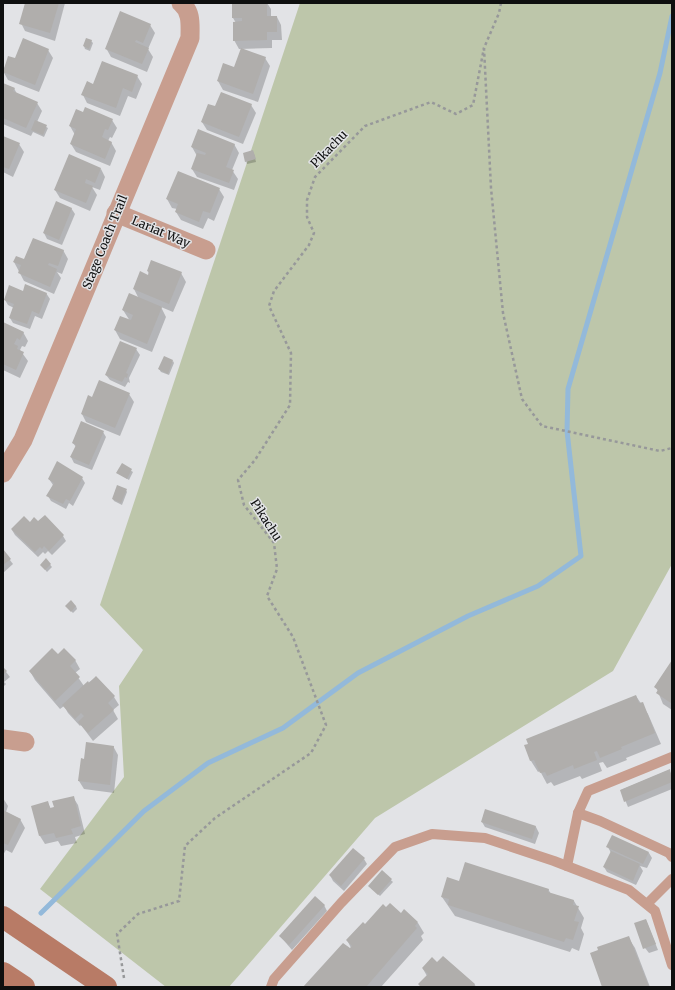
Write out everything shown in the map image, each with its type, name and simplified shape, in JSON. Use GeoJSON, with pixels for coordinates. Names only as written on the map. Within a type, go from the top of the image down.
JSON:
{"type":"FeatureCollection","features":[{"type":"Feature","properties":{"kind":"main road"},"geometry":{"type":"LineString","coordinates":[[3,917],[115,985]]}},
{"type":"Feature","properties":{"kind":"main road"},"geometry":{"type":"LineString","coordinates":[[3,973],[24,987]]}},
{"type":"Feature","properties":{"kind":"street","name":"Stage Coach Trail"},"geometry":{"type":"LineString","coordinates":[[3,472],[24,440],[116,213],[190,38],[191,21],[183,5]]}},
{"type":"Feature","properties":{"kind":"street","name":"Lariat Way"},"geometry":{"type":"LineString","coordinates":[[116,213],[206,250]]}},
{"type":"Feature","properties":{"kind":"street"},"geometry":{"type":"LineString","coordinates":[[3,739],[25,742]]}},
{"type":"Feature","properties":{"kind":"lane"},"geometry":{"type":"LineString","coordinates":[[567,866],[578,813],[588,791],[672,757]]}},
{"type":"Feature","properties":{"kind":"lane"},"geometry":{"type":"LineString","coordinates":[[578,813],[600,821],[669,853],[672,857]]}},
{"type":"Feature","properties":{"kind":"lane"},"geometry":{"type":"LineString","coordinates":[[271,987],[274,979],[341,903],[395,848],[432,834],[485,838],[567,866],[629,890],[655,911],[668,941],[672,965]]}},
{"type":"Feature","properties":{"kind":"lane"},"geometry":{"type":"LineString","coordinates":[[647,904],[672,879]]}},
{"type":"Feature","properties":{"kind":"path"},"geometry":{"type":"LineString","coordinates":[[501,3],[499,14],[484,48],[491,188],[498,250],[502,313],[522,399],[542,426],[660,451],[672,448]]}},
{"type":"Feature","properties":{"kind":"path","name":"Pikachu"},"geometry":{"type":"LineString","coordinates":[[115,985],[117,934],[138,914],[179,901],[185,846],[215,818],[311,753],[326,725],[293,637],[266,596],[278,569],[274,543],[244,505],[238,480],[255,460],[290,405],[291,353],[269,306],[274,290],[309,245],[314,233],[307,217],[307,206],[315,177],[365,126],[432,102],[456,114],[473,105],[484,48]]}},
{"type":"Feature","properties":{"kind":"green space"},"geometry":{"type":"Polygon","coordinates":[[[300,3],[672,3],[672,564],[613,671],[375,818],[229,987],[166,987],[40,889],[124,777],[119,686],[143,650],[100,605],[300,3]]]}},
{"type":"Feature","properties":{"kind":"building"},"geometry":{"type":"Polygon","coordinates":[[[25,3],[59,3],[50,33],[19,24],[25,3]]]}},
{"type":"Feature","properties":{"kind":"building"},"geometry":{"type":"Polygon","coordinates":[[[232,3],[267,3],[267,16],[277,16],[277,32],[267,32],[267,40],[233,41],[233,22],[242,21],[242,18],[232,18],[232,3]]]}},
{"type":"Feature","properties":{"kind":"building"},"geometry":{"type":"Polygon","coordinates":[[[120,11],[151,24],[143,43],[136,40],[135,42],[149,48],[142,64],[105,49],[120,11]]]}},
{"type":"Feature","properties":{"kind":"building"},"geometry":{"type":"Polygon","coordinates":[[[23,38],[49,49],[35,85],[3,72],[8,56],[15,58],[23,38]]]}},
{"type":"Feature","properties":{"kind":"building"},"geometry":{"type":"Polygon","coordinates":[[[86,38],[92,40],[89,49],[83,46],[86,38]]]}},
{"type":"Feature","properties":{"kind":"building"},"geometry":{"type":"Polygon","coordinates":[[[241,48],[266,57],[253,94],[217,81],[223,63],[234,67],[241,48]]]}},
{"type":"Feature","properties":{"kind":"building"},"geometry":{"type":"Polygon","coordinates":[[[102,61],[138,75],[132,92],[123,88],[116,108],[81,95],[87,81],[93,84],[102,61]]]}},
{"type":"Feature","properties":{"kind":"building"},"geometry":{"type":"Polygon","coordinates":[[[3,83],[15,88],[13,91],[38,102],[26,128],[3,118],[3,83]]]}},
{"type":"Feature","properties":{"kind":"building"},"geometry":{"type":"Polygon","coordinates":[[[221,92],[252,104],[239,137],[201,122],[208,104],[215,106],[221,92]]]}},
{"type":"Feature","properties":{"kind":"building"},"geometry":{"type":"Polygon","coordinates":[[[85,107],[113,119],[108,130],[105,129],[102,137],[112,142],[105,159],[70,144],[76,129],[69,126],[76,109],[83,112],[85,107]]]}},
{"type":"Feature","properties":{"kind":"building"},"geometry":{"type":"Polygon","coordinates":[[[35,120],[47,125],[43,135],[31,130],[35,120]]]}},
{"type":"Feature","properties":{"kind":"building"},"geometry":{"type":"Polygon","coordinates":[[[198,129],[235,144],[226,167],[234,170],[229,183],[191,169],[197,153],[205,155],[206,153],[191,147],[198,129]]]}},
{"type":"Feature","properties":{"kind":"building"},"geometry":{"type":"Polygon","coordinates":[[[3,136],[20,143],[9,169],[3,167],[3,136]]]}},
{"type":"Feature","properties":{"kind":"building"},"geometry":{"type":"Polygon","coordinates":[[[253,150],[256,159],[245,162],[243,153],[253,150]]]}},
{"type":"Feature","properties":{"kind":"building"},"geometry":{"type":"Polygon","coordinates":[[[69,154],[101,168],[95,183],[86,179],[85,183],[93,186],[86,203],[54,190],[69,154]]]}},
{"type":"Feature","properties":{"kind":"building"},"geometry":{"type":"Polygon","coordinates":[[[178,171],[220,188],[210,213],[203,211],[199,222],[175,212],[178,204],[166,199],[178,171]]]}},
{"type":"Feature","properties":{"kind":"building"},"geometry":{"type":"Polygon","coordinates":[[[56,201],[72,208],[59,240],[43,233],[56,201]]]}},
{"type":"Feature","properties":{"kind":"building"},"geometry":{"type":"Polygon","coordinates":[[[33,238],[64,250],[58,266],[49,263],[48,265],[57,269],[50,287],[18,273],[21,265],[13,262],[16,256],[24,259],[33,238]]]}},
{"type":"Feature","properties":{"kind":"building"},"geometry":{"type":"Polygon","coordinates":[[[151,260],[182,272],[169,304],[133,289],[140,271],[148,275],[149,272],[147,271],[151,260]]]}},
{"type":"Feature","properties":{"kind":"building"},"geometry":{"type":"Polygon","coordinates":[[[25,284],[47,293],[39,314],[32,311],[27,324],[9,318],[14,304],[4,300],[9,285],[23,291],[25,284]]]}},
{"type":"Feature","properties":{"kind":"building"},"geometry":{"type":"Polygon","coordinates":[[[129,293],[162,307],[147,344],[114,330],[120,316],[131,320],[133,315],[122,310],[129,293]]]}},
{"type":"Feature","properties":{"kind":"building"},"geometry":{"type":"Polygon","coordinates":[[[3,322],[24,332],[20,340],[17,338],[14,344],[18,346],[17,349],[24,352],[16,370],[3,364],[3,322]]]}},
{"type":"Feature","properties":{"kind":"building"},"geometry":{"type":"Polygon","coordinates":[[[120,341],[137,348],[126,373],[128,374],[127,378],[125,377],[122,382],[105,375],[120,341]]]}},
{"type":"Feature","properties":{"kind":"building"},"geometry":{"type":"Polygon","coordinates":[[[164,356],[173,360],[168,374],[158,369],[164,356]]]}},
{"type":"Feature","properties":{"kind":"building"},"geometry":{"type":"Polygon","coordinates":[[[99,380],[130,393],[115,428],[81,414],[88,395],[92,397],[99,380]]]}},
{"type":"Feature","properties":{"kind":"building"},"geometry":{"type":"Polygon","coordinates":[[[81,421],[104,431],[89,465],[70,457],[76,445],[72,443],[81,421]]]}},
{"type":"Feature","properties":{"kind":"building"},"geometry":{"type":"Polygon","coordinates":[[[57,461],[83,477],[70,501],[66,499],[63,504],[46,496],[54,483],[48,479],[57,461]]]}},
{"type":"Feature","properties":{"kind":"building"},"geometry":{"type":"Polygon","coordinates":[[[122,463],[132,469],[127,479],[116,473],[122,463]]]}},
{"type":"Feature","properties":{"kind":"building"},"geometry":{"type":"Polygon","coordinates":[[[117,485],[127,489],[121,503],[112,499],[117,485]]]}},
{"type":"Feature","properties":{"kind":"building"},"geometry":{"type":"Polygon","coordinates":[[[45,515],[64,535],[49,551],[44,546],[42,549],[40,547],[35,552],[11,529],[24,516],[30,522],[34,517],[38,521],[45,515]]]}},
{"type":"Feature","properties":{"kind":"building"},"geometry":{"type":"Polygon","coordinates":[[[3,549],[11,559],[3,565],[3,549]]]}},
{"type":"Feature","properties":{"kind":"building"},"geometry":{"type":"Polygon","coordinates":[[[46,558],[51,564],[45,570],[40,565],[46,558]]]}},
{"type":"Feature","properties":{"kind":"building"},"geometry":{"type":"Polygon","coordinates":[[[71,600],[76,606],[71,612],[65,606],[71,600]]]}},
{"type":"Feature","properties":{"kind":"building"},"geometry":{"type":"Polygon","coordinates":[[[52,648],[58,654],[64,648],[76,660],[70,666],[80,677],[55,701],[29,671],[52,648]]]}},
{"type":"Feature","properties":{"kind":"building"},"geometry":{"type":"Polygon","coordinates":[[[672,660],[671,703],[656,693],[658,690],[654,687],[672,660]]]}},
{"type":"Feature","properties":{"kind":"building"},"geometry":{"type":"Polygon","coordinates":[[[3,667],[7,671],[3,675],[3,667]]]}},
{"type":"Feature","properties":{"kind":"building"},"geometry":{"type":"Polygon","coordinates":[[[96,676],[115,696],[108,703],[114,710],[88,733],[78,722],[84,716],[81,713],[75,719],[62,705],[88,681],[89,683],[96,676]]]}},
{"type":"Feature","properties":{"kind":"building"},"geometry":{"type":"Polygon","coordinates":[[[636,695],[639,703],[643,702],[655,733],[621,747],[622,749],[600,758],[597,751],[594,752],[597,760],[574,769],[573,765],[547,776],[545,772],[540,773],[534,760],[530,761],[524,745],[528,744],[526,739],[636,695]]]}},
{"type":"Feature","properties":{"kind":"building"},"geometry":{"type":"Polygon","coordinates":[[[86,742],[114,746],[110,785],[78,781],[81,758],[84,759],[86,742]]]}},
{"type":"Feature","properties":{"kind":"building"},"geometry":{"type":"Polygon","coordinates":[[[670,769],[672,782],[624,802],[620,790],[670,769]]]}},
{"type":"Feature","properties":{"kind":"building"},"geometry":{"type":"Polygon","coordinates":[[[74,796],[81,826],[71,829],[73,834],[56,838],[54,833],[39,836],[31,806],[48,801],[50,808],[54,807],[52,801],[74,796]]]}},
{"type":"Feature","properties":{"kind":"building"},"geometry":{"type":"Polygon","coordinates":[[[485,809],[536,826],[532,839],[481,822],[485,809]]]}},
{"type":"Feature","properties":{"kind":"building"},"geometry":{"type":"Polygon","coordinates":[[[3,810],[21,819],[8,845],[3,843],[3,810]]]}},
{"type":"Feature","properties":{"kind":"building"},"geometry":{"type":"Polygon","coordinates":[[[612,835],[649,852],[643,864],[606,847],[612,835]]]}},
{"type":"Feature","properties":{"kind":"building"},"geometry":{"type":"Polygon","coordinates":[[[353,848],[365,858],[341,886],[329,875],[353,848]]]}},
{"type":"Feature","properties":{"kind":"building"},"geometry":{"type":"Polygon","coordinates":[[[611,851],[640,864],[633,881],[603,867],[611,851]]]}},
{"type":"Feature","properties":{"kind":"building"},"geometry":{"type":"Polygon","coordinates":[[[465,862],[549,889],[548,892],[574,900],[573,905],[579,906],[574,921],[579,922],[573,940],[566,938],[564,942],[448,905],[449,899],[441,897],[447,877],[459,881],[465,862]]]}},
{"type":"Feature","properties":{"kind":"building"},"geometry":{"type":"Polygon","coordinates":[[[382,870],[392,879],[378,895],[368,886],[382,870]]]}},
{"type":"Feature","properties":{"kind":"building"},"geometry":{"type":"Polygon","coordinates":[[[315,896],[325,905],[289,945],[279,936],[315,896]]]}},
{"type":"Feature","properties":{"kind":"building"},"geometry":{"type":"Polygon","coordinates":[[[390,903],[401,913],[404,909],[418,922],[415,926],[417,928],[366,987],[303,987],[343,943],[350,948],[352,946],[346,940],[363,922],[365,924],[383,904],[386,907],[390,903]]]}},
{"type":"Feature","properties":{"kind":"building"},"geometry":{"type":"Polygon","coordinates":[[[646,919],[656,944],[643,949],[634,923],[646,919]]]}},
{"type":"Feature","properties":{"kind":"building"},"geometry":{"type":"Polygon","coordinates":[[[629,936],[649,987],[602,987],[590,953],[598,950],[597,947],[629,936]]]}},
{"type":"Feature","properties":{"kind":"building"},"geometry":{"type":"Polygon","coordinates":[[[443,956],[475,984],[473,987],[421,987],[418,984],[428,974],[422,968],[432,957],[437,962],[443,956]]]}},
{"type":"Feature","properties":{"kind":"waterway"},"geometry":{"type":"LineString","coordinates":[[41,913],[144,811],[208,763],[283,728],[358,673],[468,616],[538,586],[581,556],[567,431],[568,389],[660,73],[672,16]]}}]}
